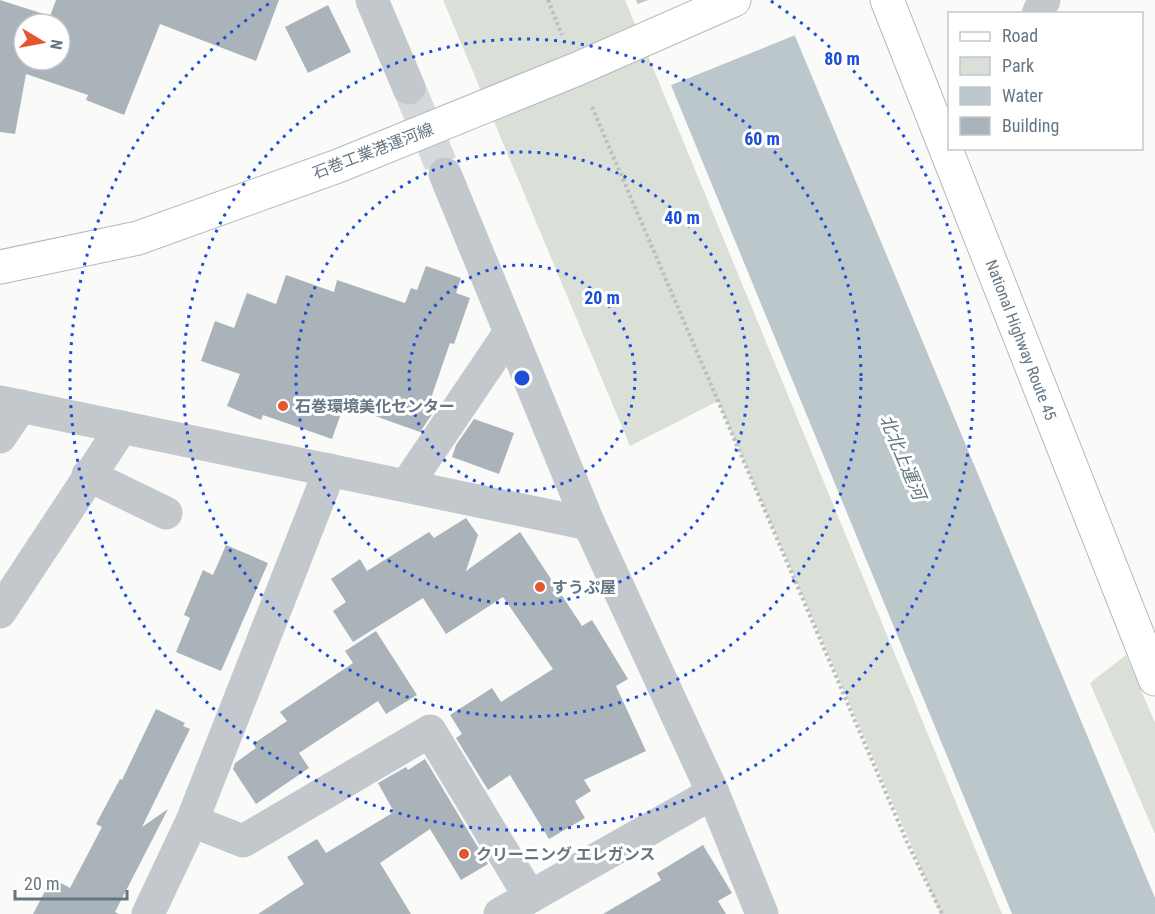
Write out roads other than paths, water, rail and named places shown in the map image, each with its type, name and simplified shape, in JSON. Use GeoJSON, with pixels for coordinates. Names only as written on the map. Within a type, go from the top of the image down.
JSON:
{"type":"FeatureCollection","features":[{"type":"Feature","properties":{"kind":"main road","name":"石巻工業港運河線"},"geometry":{"type":"LineString","coordinates":[[0,267],[138,238],[379,151],[734,0]]}},
{"type":"Feature","properties":{"kind":"main road","name":"National Highway Route 45"},"geometry":{"type":"LineString","coordinates":[[887,0],[1155,679]]}},
{"type":"Feature","properties":{"kind":"street"},"geometry":{"type":"LineString","coordinates":[[372,0],[409,88]]}},
{"type":"Feature","properties":{"kind":"street"},"geometry":{"type":"LineString","coordinates":[[445,174],[590,524],[713,793],[762,914]]}},
{"type":"Feature","properties":{"kind":"street"},"geometry":{"type":"LineString","coordinates":[[406,486],[510,332]]}},
{"type":"Feature","properties":{"kind":"street"},"geometry":{"type":"LineString","coordinates":[[0,437],[11,404],[590,524]]}},
{"type":"Feature","properties":{"kind":"street"},"geometry":{"type":"LineString","coordinates":[[0,612],[88,475],[122,427]]}},
{"type":"Feature","properties":{"kind":"street"},"geometry":{"type":"LineString","coordinates":[[148,914],[192,821],[330,470]]}},
{"type":"Feature","properties":{"kind":"street"},"geometry":{"type":"LineString","coordinates":[[88,475],[166,513]]}},
{"type":"Feature","properties":{"kind":"street"},"geometry":{"type":"LineString","coordinates":[[192,821],[243,840],[430,731],[530,897]]}},
{"type":"Feature","properties":{"kind":"street"},"geometry":{"type":"LineString","coordinates":[[500,914],[713,793]]}},
{"type":"Feature","properties":{"kind":"water","name":"北北上運河"},"geometry":{"type":"Polygon","coordinates":[[[636,0],[780,0],[1155,898],[1155,914],[1012,914],[636,0]]]}},
{"type":"Feature","properties":{"kind":"tunnel"},"geometry":{"type":"LineString","coordinates":[[409,88],[445,174]]}},
{"type":"Feature","properties":{"kind":"place","name":"石巻環境美化センター"},"geometry":{"type":"Point","coordinates":[283,406]}},
{"type":"Feature","properties":{"kind":"place","name":"すうぷ屋"},"geometry":{"type":"Point","coordinates":[540,587]}},
{"type":"Feature","properties":{"kind":"place","name":"クリーニング エレガンス"},"geometry":{"type":"Point","coordinates":[464,854]}}]}
